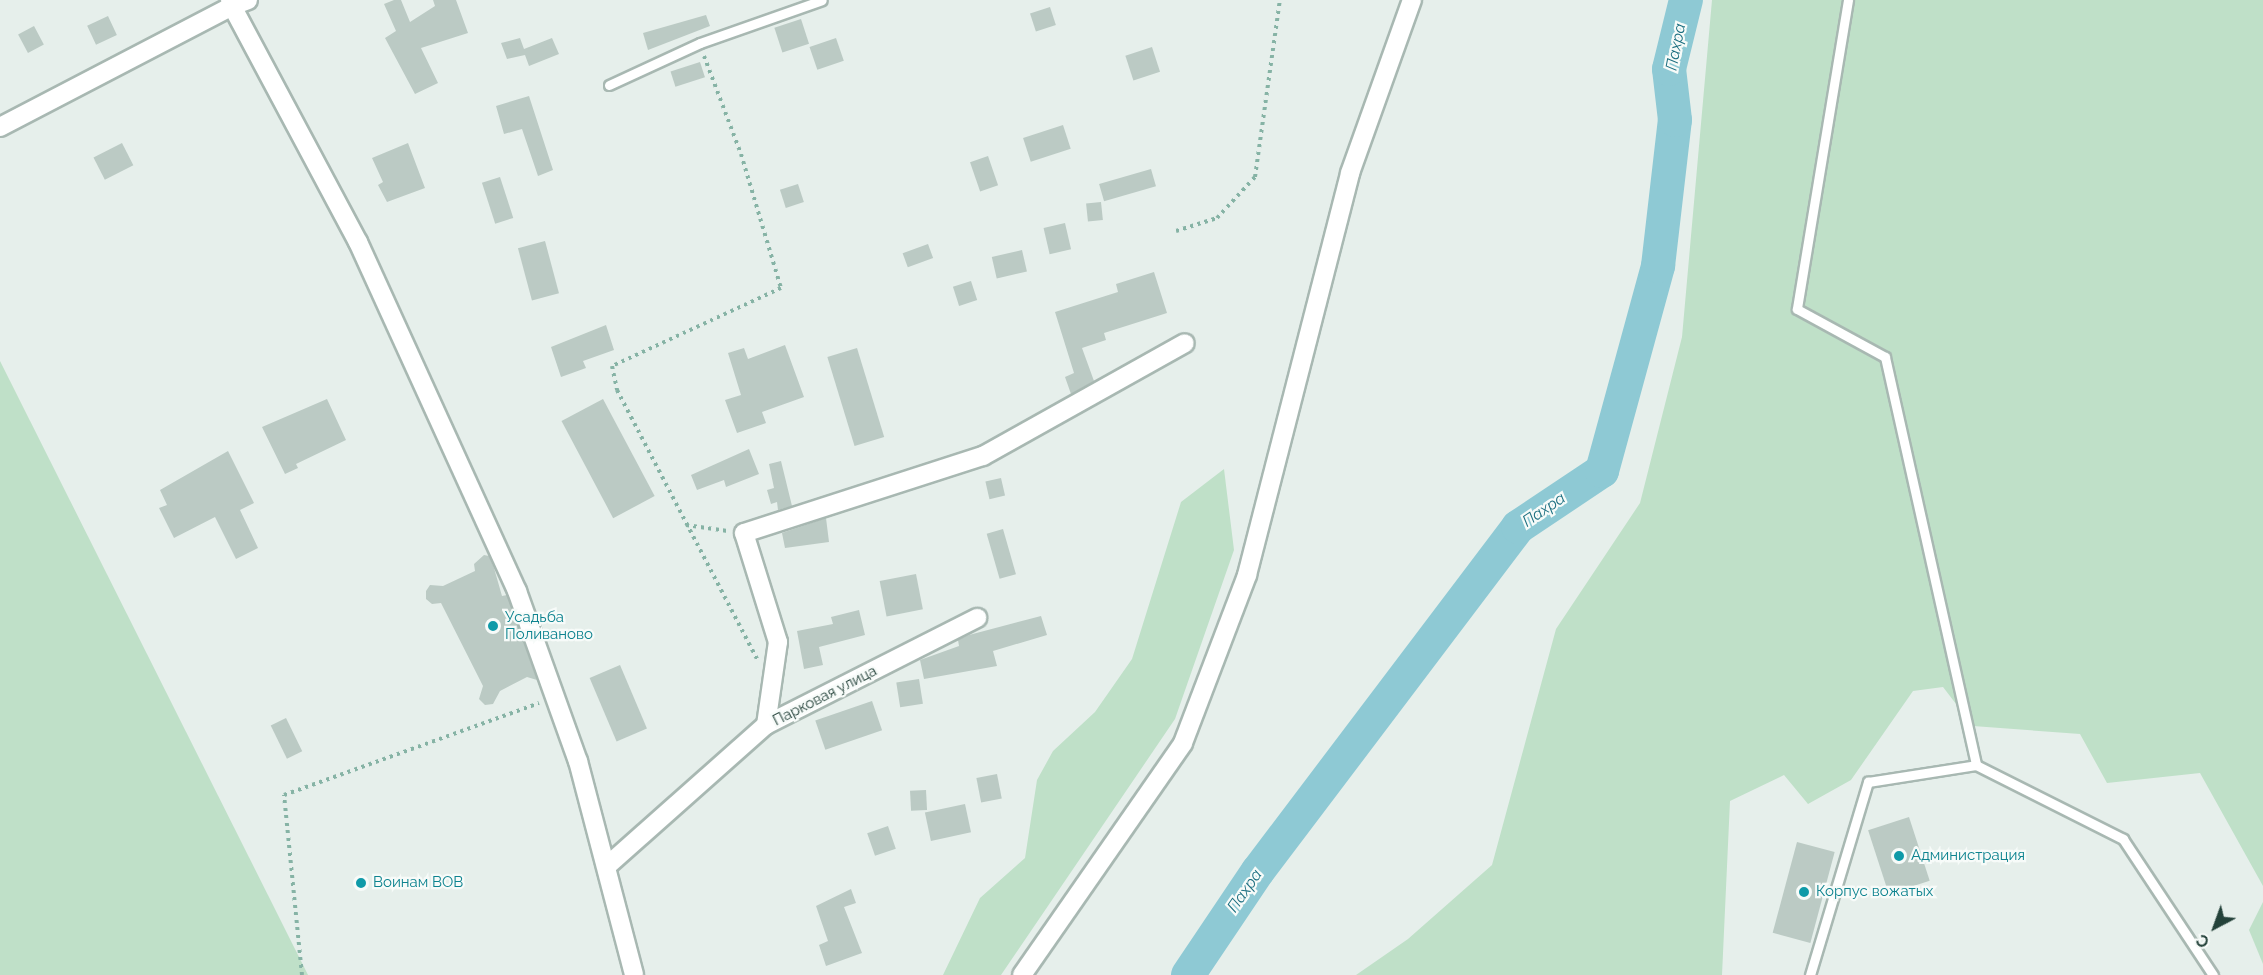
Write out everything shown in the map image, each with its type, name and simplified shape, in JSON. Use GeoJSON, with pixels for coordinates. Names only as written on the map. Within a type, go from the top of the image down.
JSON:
{"type":"FeatureCollection","features":[{"type":"Feature","properties":{"kind":"street"},"geometry":{"type":"LineString","coordinates":[[1022,975],[1183,743],[1247,575],[1350,173],[1412,0]]}},
{"type":"Feature","properties":{"kind":"street"},"geometry":{"type":"LineString","coordinates":[[0,127],[237,2],[358,242],[517,591],[557,696],[607,866],[634,975]]}},
{"type":"Feature","properties":{"kind":"street"},"geometry":{"type":"LineString","coordinates":[[766,725],[778,642],[744,533],[983,456],[1185,343]]}},
{"type":"Feature","properties":{"kind":"street","name":"Парковая улица"},"geometry":{"type":"LineString","coordinates":[[607,866],[766,725],[977,618]]}},
{"type":"Feature","properties":{"kind":"lane"},"geometry":{"type":"LineString","coordinates":[[609,85],[699,43],[822,0]]}},
{"type":"Feature","properties":{"kind":"lane"},"geometry":{"type":"LineString","coordinates":[[1848,0],[1797,309],[1885,357],[1976,765]]}},
{"type":"Feature","properties":{"kind":"lane"},"geometry":{"type":"LineString","coordinates":[[1810,975],[1868,782],[1976,765],[2123,839],[2213,975]]}},
{"type":"Feature","properties":{"kind":"path"},"geometry":{"type":"LineString","coordinates":[[1176,231],[1217,218],[1255,177],[1280,0]]}},
{"type":"Feature","properties":{"kind":"path"},"geometry":{"type":"LineString","coordinates":[[699,43],[741,153],[781,288],[612,366],[617,390],[772,688]]}},
{"type":"Feature","properties":{"kind":"path"},"geometry":{"type":"LineString","coordinates":[[686,525],[744,533]]}},
{"type":"Feature","properties":{"kind":"path"},"geometry":{"type":"LineString","coordinates":[[302,975],[284,795],[557,696]]}},
{"type":"Feature","properties":{"kind":"green space"},"geometry":{"type":"Polygon","coordinates":[[[1712,0],[2263,0],[2263,886],[2200,773],[2107,783],[2080,734],[1973,726],[1943,687],[1913,691],[1851,780],[1808,804],[1784,775],[1730,801],[1722,975],[1356,975],[1408,939],[1492,865],[1556,629],[1640,503],[1682,337],[1712,0]]]}},
{"type":"Feature","properties":{"kind":"green space"},"geometry":{"type":"Polygon","coordinates":[[[0,361],[308,975],[0,975],[0,361]]]}},
{"type":"Feature","properties":{"kind":"green space"},"geometry":{"type":"Polygon","coordinates":[[[1224,469],[1234,550],[1175,719],[1001,975],[943,975],[980,898],[1025,858],[1037,780],[1053,751],[1095,712],[1132,659],[1181,502],[1224,469]]]}},
{"type":"Feature","properties":{"kind":"green space"},"geometry":{"type":"Polygon","coordinates":[[[2263,902],[2263,964],[2249,930],[2263,902]]]}},
{"type":"Feature","properties":{"kind":"building"},"geometry":{"type":"Polygon","coordinates":[[[401,0],[410,22],[435,6],[433,0],[456,0],[468,33],[421,48],[438,83],[415,94],[385,38],[396,31],[384,4],[401,0]]]}},
{"type":"Feature","properties":{"kind":"building"},"geometry":{"type":"Polygon","coordinates":[[[1050,7],[1056,25],[1036,32],[1030,13],[1050,7]]]}},
{"type":"Feature","properties":{"kind":"building"},"geometry":{"type":"Polygon","coordinates":[[[706,15],[710,26],[648,50],[643,33],[706,15]]]}},
{"type":"Feature","properties":{"kind":"building"},"geometry":{"type":"Polygon","coordinates":[[[108,16],[117,35],[96,45],[87,26],[108,16]]]}},
{"type":"Feature","properties":{"kind":"building"},"geometry":{"type":"Polygon","coordinates":[[[801,19],[809,44],[782,52],[774,28],[801,19]]]}},
{"type":"Feature","properties":{"kind":"building"},"geometry":{"type":"Polygon","coordinates":[[[34,26],[44,45],[28,53],[18,34],[34,26]]]}},
{"type":"Feature","properties":{"kind":"building"},"geometry":{"type":"Polygon","coordinates":[[[520,38],[524,49],[552,38],[559,54],[529,66],[525,55],[507,59],[501,43],[520,38]]]}},
{"type":"Feature","properties":{"kind":"building"},"geometry":{"type":"Polygon","coordinates":[[[836,38],[844,61],[817,70],[810,47],[836,38]]]}},
{"type":"Feature","properties":{"kind":"building"},"geometry":{"type":"Polygon","coordinates":[[[1152,47],[1160,72],[1133,80],[1125,56],[1152,47]]]}},
{"type":"Feature","properties":{"kind":"building"},"geometry":{"type":"Polygon","coordinates":[[[700,62],[705,77],[675,87],[671,72],[700,62]]]}},
{"type":"Feature","properties":{"kind":"building"},"geometry":{"type":"Polygon","coordinates":[[[529,96],[553,170],[538,176],[522,129],[504,134],[496,106],[529,96]]]}},
{"type":"Feature","properties":{"kind":"building"},"geometry":{"type":"Polygon","coordinates":[[[1063,125],[1071,149],[1031,162],[1023,138],[1063,125]]]}},
{"type":"Feature","properties":{"kind":"building"},"geometry":{"type":"Polygon","coordinates":[[[122,143],[133,165],[105,180],[93,158],[122,143]]]}},
{"type":"Feature","properties":{"kind":"building"},"geometry":{"type":"Polygon","coordinates":[[[408,143],[425,188],[387,202],[378,185],[383,182],[372,158],[408,143]]]}},
{"type":"Feature","properties":{"kind":"building"},"geometry":{"type":"Polygon","coordinates":[[[988,156],[998,185],[980,191],[970,162],[988,156]]]}},
{"type":"Feature","properties":{"kind":"building"},"geometry":{"type":"Polygon","coordinates":[[[1151,169],[1156,186],[1104,201],[1099,184],[1151,169]]]}},
{"type":"Feature","properties":{"kind":"building"},"geometry":{"type":"Polygon","coordinates":[[[500,177],[513,218],[495,224],[482,183],[500,177]]]}},
{"type":"Feature","properties":{"kind":"building"},"geometry":{"type":"Polygon","coordinates":[[[798,184],[804,202],[786,208],[780,190],[798,184]]]}},
{"type":"Feature","properties":{"kind":"building"},"geometry":{"type":"Polygon","coordinates":[[[1101,202],[1103,220],[1088,221],[1086,204],[1101,202]]]}},
{"type":"Feature","properties":{"kind":"building"},"geometry":{"type":"Polygon","coordinates":[[[1065,223],[1071,249],[1050,254],[1044,228],[1065,223]]]}},
{"type":"Feature","properties":{"kind":"building"},"geometry":{"type":"Polygon","coordinates":[[[545,241],[559,293],[532,300],[518,248],[545,241]]]}},
{"type":"Feature","properties":{"kind":"building"},"geometry":{"type":"Polygon","coordinates":[[[928,244],[933,258],[908,267],[903,253],[928,244]]]}},
{"type":"Feature","properties":{"kind":"building"},"geometry":{"type":"Polygon","coordinates":[[[1022,250],[1027,271],[997,278],[992,257],[1022,250]]]}},
{"type":"Feature","properties":{"kind":"building"},"geometry":{"type":"Polygon","coordinates":[[[1154,272],[1167,313],[1104,333],[1106,340],[1082,348],[1094,381],[1071,394],[1065,377],[1074,373],[1055,312],[1118,292],[1116,284],[1154,272]]]}},
{"type":"Feature","properties":{"kind":"building"},"geometry":{"type":"Polygon","coordinates":[[[971,281],[977,300],[959,306],[953,287],[971,281]]]}},
{"type":"Feature","properties":{"kind":"building"},"geometry":{"type":"Polygon","coordinates":[[[606,325],[614,350],[583,361],[586,368],[561,377],[551,347],[606,325]]]}},
{"type":"Feature","properties":{"kind":"building"},"geometry":{"type":"Polygon","coordinates":[[[785,345],[804,397],[762,412],[766,423],[737,433],[725,400],[741,395],[728,353],[744,348],[748,359],[785,345]]]}},
{"type":"Feature","properties":{"kind":"building"},"geometry":{"type":"Polygon","coordinates":[[[857,348],[884,437],[855,446],[827,357],[857,348]]]}},
{"type":"Feature","properties":{"kind":"building"},"geometry":{"type":"Polygon","coordinates":[[[327,399],[346,440],[296,464],[298,468],[285,474],[262,427],[327,399]]]}},
{"type":"Feature","properties":{"kind":"building"},"geometry":{"type":"Polygon","coordinates":[[[603,399],[655,496],[613,518],[562,421],[603,399]]]}},
{"type":"Feature","properties":{"kind":"building"},"geometry":{"type":"Polygon","coordinates":[[[749,449],[759,474],[726,487],[724,480],[697,490],[691,475],[749,449]]]}},
{"type":"Feature","properties":{"kind":"building"},"geometry":{"type":"Polygon","coordinates":[[[228,451],[254,503],[240,510],[258,548],[236,559],[215,517],[174,538],[159,508],[167,505],[160,490],[228,451]]]}},
{"type":"Feature","properties":{"kind":"building"},"geometry":{"type":"Polygon","coordinates":[[[781,461],[792,506],[778,510],[777,502],[771,504],[767,490],[774,488],[769,464],[781,461]]]}},
{"type":"Feature","properties":{"kind":"building"},"geometry":{"type":"Polygon","coordinates":[[[1001,478],[1005,496],[989,499],[985,482],[1001,478]]]}},
{"type":"Feature","properties":{"kind":"building"},"geometry":{"type":"Polygon","coordinates":[[[826,518],[829,542],[785,548],[782,533],[826,518]]]}},
{"type":"Feature","properties":{"kind":"building"},"geometry":{"type":"Polygon","coordinates":[[[1003,529],[1016,574],[1000,579],[987,534],[1003,529]]]}},
{"type":"Feature","properties":{"kind":"building"},"geometry":{"type":"Polygon","coordinates":[[[484,555],[489,556],[502,596],[507,595],[537,680],[527,677],[500,691],[493,704],[485,705],[479,699],[483,686],[441,603],[432,604],[426,599],[426,591],[430,585],[443,586],[475,571],[474,564],[484,555]]]}},
{"type":"Feature","properties":{"kind":"building"},"geometry":{"type":"Polygon","coordinates":[[[916,574],[923,609],[887,616],[880,581],[916,574]]]}},
{"type":"Feature","properties":{"kind":"building"},"geometry":{"type":"Polygon","coordinates":[[[859,610],[865,635],[819,647],[823,665],[804,669],[797,631],[833,624],[831,617],[859,610]]]}},
{"type":"Feature","properties":{"kind":"building"},"geometry":{"type":"Polygon","coordinates":[[[1041,616],[1047,635],[993,651],[997,666],[924,679],[920,660],[959,646],[958,640],[969,635],[1041,616]]]}},
{"type":"Feature","properties":{"kind":"building"},"geometry":{"type":"Polygon","coordinates":[[[620,665],[647,729],[617,741],[590,678],[620,665]]]}},
{"type":"Feature","properties":{"kind":"building"},"geometry":{"type":"Polygon","coordinates":[[[919,679],[923,704],[900,707],[896,683],[919,679]]]}},
{"type":"Feature","properties":{"kind":"building"},"geometry":{"type":"Polygon","coordinates":[[[872,701],[882,730],[825,750],[815,721],[872,701]]]}},
{"type":"Feature","properties":{"kind":"building"},"geometry":{"type":"Polygon","coordinates":[[[286,718],[302,751],[287,759],[271,725],[286,718]]]}},
{"type":"Feature","properties":{"kind":"building"},"geometry":{"type":"Polygon","coordinates":[[[997,774],[1002,799],[981,803],[976,778],[997,774]]]}},
{"type":"Feature","properties":{"kind":"building"},"geometry":{"type":"Polygon","coordinates":[[[926,790],[927,810],[911,811],[910,791],[926,790]]]}},
{"type":"Feature","properties":{"kind":"building"},"geometry":{"type":"Polygon","coordinates":[[[965,804],[971,832],[931,841],[925,813],[965,804]]]}},
{"type":"Feature","properties":{"kind":"building","name":"Администрация"},"geometry":{"type":"Polygon","coordinates":[[[1909,817],[1930,881],[1889,894],[1868,830],[1909,817]]]}},
{"type":"Feature","properties":{"kind":"building"},"geometry":{"type":"Polygon","coordinates":[[[888,826],[896,849],[875,856],[867,833],[888,826]]]}},
{"type":"Feature","properties":{"kind":"building","name":"Корпус вожатых"},"geometry":{"type":"Polygon","coordinates":[[[1797,842],[1835,852],[1810,943],[1773,933],[1797,842]]]}},
{"type":"Feature","properties":{"kind":"building"},"geometry":{"type":"Polygon","coordinates":[[[851,889],[856,903],[844,907],[862,953],[826,966],[819,945],[828,941],[816,906],[851,889]]]}},
{"type":"Feature","properties":{"kind":"waterway","name":"Пахра"},"geometry":{"type":"LineString","coordinates":[[1188,975],[1258,871],[1518,527],[1602,471],[1658,266],[1675,120],[1669,69],[1686,0]]}},
{"type":"Feature","properties":{"kind":"place","name":"Усадьба Поливаново"},"geometry":{"type":"Point","coordinates":[493,626]}},
{"type":"Feature","properties":{"kind":"place","name":"Администрация"},"geometry":{"type":"Point","coordinates":[1899,856]}},
{"type":"Feature","properties":{"kind":"place","name":"Воинам ВОВ"},"geometry":{"type":"Point","coordinates":[361,883]}},
{"type":"Feature","properties":{"kind":"place","name":"Корпус вожатых"},"geometry":{"type":"Point","coordinates":[1804,892]}}]}
